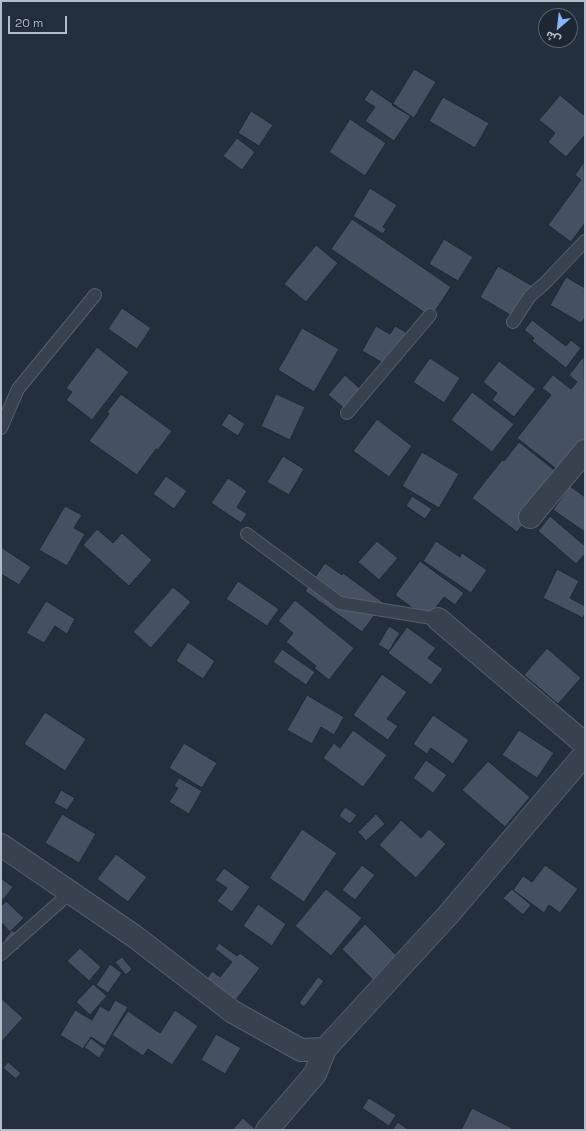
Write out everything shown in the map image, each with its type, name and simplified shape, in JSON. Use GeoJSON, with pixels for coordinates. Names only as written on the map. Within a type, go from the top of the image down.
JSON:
{"type":"FeatureCollection","features":[{"type":"Feature","properties":{"kind":"street"},"geometry":{"type":"LineString","coordinates":[[530,517],[585,451]]}},
{"type":"Feature","properties":{"kind":"street"},"geometry":{"type":"LineString","coordinates":[[438,619],[585,744]]}},
{"type":"Feature","properties":{"kind":"street"},"geometry":{"type":"LineString","coordinates":[[267,1130],[315,1074],[324,1049],[448,915],[585,754]]}},
{"type":"Feature","properties":{"kind":"street"},"geometry":{"type":"LineString","coordinates":[[1,845],[134,936],[234,1012],[301,1050],[324,1049]]}},
{"type":"Feature","properties":{"kind":"lane"},"geometry":{"type":"LineString","coordinates":[[513,322],[530,296],[545,283],[585,241]]}},
{"type":"Feature","properties":{"kind":"lane"},"geometry":{"type":"LineString","coordinates":[[1,428],[18,389],[95,295]]}},
{"type":"Feature","properties":{"kind":"lane"},"geometry":{"type":"LineString","coordinates":[[347,413],[430,315]]}},
{"type":"Feature","properties":{"kind":"lane"},"geometry":{"type":"LineString","coordinates":[[247,534],[340,603],[438,619]]}},
{"type":"Feature","properties":{"kind":"lane"},"geometry":{"type":"LineString","coordinates":[[1,954],[71,892]]}},
{"type":"Feature","properties":{"kind":"building"},"geometry":{"type":"Polygon","coordinates":[[[414,69],[436,82],[414,118],[392,105],[414,69]]]}},
{"type":"Feature","properties":{"kind":"building"},"geometry":{"type":"Polygon","coordinates":[[[371,89],[411,116],[394,141],[365,121],[375,107],[364,100],[371,89]]]}},
{"type":"Feature","properties":{"kind":"building"},"geometry":{"type":"Polygon","coordinates":[[[560,95],[585,116],[585,135],[566,157],[548,142],[555,133],[539,120],[560,95]]]}},
{"type":"Feature","properties":{"kind":"building"},"geometry":{"type":"Polygon","coordinates":[[[443,97],[489,123],[475,148],[429,121],[443,97]]]}},
{"type":"Feature","properties":{"kind":"building"},"geometry":{"type":"Polygon","coordinates":[[[251,111],[273,125],[259,146],[238,133],[251,111]]]}},
{"type":"Feature","properties":{"kind":"building"},"geometry":{"type":"Polygon","coordinates":[[[350,119],[386,143],[365,176],[329,152],[350,119]]]}},
{"type":"Feature","properties":{"kind":"building"},"geometry":{"type":"Polygon","coordinates":[[[237,138],[255,152],[242,170],[223,156],[237,138]]]}},
{"type":"Feature","properties":{"kind":"building"},"geometry":{"type":"Polygon","coordinates":[[[584,162],[585,223],[571,242],[548,225],[581,180],[575,175],[584,162]]]}},
{"type":"Feature","properties":{"kind":"building"},"geometry":{"type":"Polygon","coordinates":[[[370,188],[397,205],[383,227],[386,229],[383,234],[353,216],[370,188]]]}},
{"type":"Feature","properties":{"kind":"building"},"geometry":{"type":"Polygon","coordinates":[[[352,219],[451,287],[431,317],[331,249],[352,219]]]}},
{"type":"Feature","properties":{"kind":"building"},"geometry":{"type":"Polygon","coordinates":[[[444,239],[473,257],[458,281],[429,264],[444,239]]]}},
{"type":"Feature","properties":{"kind":"building"},"geometry":{"type":"Polygon","coordinates":[[[316,245],[338,263],[306,302],[284,284],[316,245]]]}},
{"type":"Feature","properties":{"kind":"building"},"geometry":{"type":"Polygon","coordinates":[[[498,266],[536,288],[517,319],[480,297],[498,266]]]}},
{"type":"Feature","properties":{"kind":"building"},"geometry":{"type":"Polygon","coordinates":[[[566,277],[585,288],[585,317],[581,323],[550,305],[566,277]]]}},
{"type":"Feature","properties":{"kind":"building"},"geometry":{"type":"Polygon","coordinates":[[[122,308],[151,328],[137,349],[108,329],[122,308]]]}},
{"type":"Feature","properties":{"kind":"building"},"geometry":{"type":"Polygon","coordinates":[[[532,320],[566,346],[571,340],[581,348],[566,368],[532,341],[534,338],[524,330],[532,320]]]}},
{"type":"Feature","properties":{"kind":"building"},"geometry":{"type":"Polygon","coordinates":[[[376,326],[390,334],[395,326],[407,333],[388,366],[362,351],[376,326]]]}},
{"type":"Feature","properties":{"kind":"building"},"geometry":{"type":"Polygon","coordinates":[[[302,328],[339,349],[314,392],[278,370],[302,328]]]}},
{"type":"Feature","properties":{"kind":"building"},"geometry":{"type":"Polygon","coordinates":[[[97,347],[129,372],[92,420],[66,400],[72,392],[66,388],[97,347]]]}},
{"type":"Feature","properties":{"kind":"building"},"geometry":{"type":"Polygon","coordinates":[[[584,356],[585,439],[559,471],[517,438],[551,395],[542,388],[553,375],[571,389],[577,382],[569,375],[584,356]]]}},
{"type":"Feature","properties":{"kind":"building"},"geometry":{"type":"Polygon","coordinates":[[[430,358],[460,378],[444,403],[413,382],[430,358]]]}},
{"type":"Feature","properties":{"kind":"building"},"geometry":{"type":"Polygon","coordinates":[[[499,361],[536,389],[514,417],[492,400],[497,393],[483,382],[499,361]]]}},
{"type":"Feature","properties":{"kind":"building"},"geometry":{"type":"Polygon","coordinates":[[[345,375],[366,394],[350,413],[328,395],[345,375]]]}},
{"type":"Feature","properties":{"kind":"building"},"geometry":{"type":"Polygon","coordinates":[[[472,392],[514,424],[492,452],[451,420],[472,392]]]}},
{"type":"Feature","properties":{"kind":"building"},"geometry":{"type":"Polygon","coordinates":[[[121,394],[172,431],[158,450],[156,449],[137,475],[89,441],[109,414],[107,412],[121,394]]]}},
{"type":"Feature","properties":{"kind":"building"},"geometry":{"type":"Polygon","coordinates":[[[276,394],[305,407],[290,440],[261,426],[276,394]]]}},
{"type":"Feature","properties":{"kind":"building"},"geometry":{"type":"Polygon","coordinates":[[[229,413],[245,424],[238,436],[221,425],[229,413]]]}},
{"type":"Feature","properties":{"kind":"building"},"geometry":{"type":"Polygon","coordinates":[[[377,419],[412,446],[389,477],[353,451],[377,419]]]}},
{"type":"Feature","properties":{"kind":"building"},"geometry":{"type":"Polygon","coordinates":[[[519,442],[562,476],[517,532],[472,498],[502,460],[504,461],[519,442]]]}},
{"type":"Feature","properties":{"kind":"building"},"geometry":{"type":"Polygon","coordinates":[[[422,452],[459,474],[439,508],[402,486],[422,452]]]}},
{"type":"Feature","properties":{"kind":"building"},"geometry":{"type":"Polygon","coordinates":[[[283,456],[304,469],[289,495],[267,482],[283,456]]]}},
{"type":"Feature","properties":{"kind":"building"},"geometry":{"type":"Polygon","coordinates":[[[166,476],[187,491],[174,509],[153,494],[166,476]]]}},
{"type":"Feature","properties":{"kind":"building"},"geometry":{"type":"Polygon","coordinates":[[[228,478],[247,491],[237,507],[247,514],[241,523],[211,503],[228,478]]]}},
{"type":"Feature","properties":{"kind":"building"},"geometry":{"type":"Polygon","coordinates":[[[570,486],[585,497],[585,532],[553,510],[570,486]]]}},
{"type":"Feature","properties":{"kind":"building"},"geometry":{"type":"Polygon","coordinates":[[[412,496],[432,509],[425,519],[406,506],[412,496]]]}},
{"type":"Feature","properties":{"kind":"building"},"geometry":{"type":"Polygon","coordinates":[[[65,506],[82,515],[74,528],[85,534],[67,566],[39,550],[65,506]]]}},
{"type":"Feature","properties":{"kind":"building"},"geometry":{"type":"Polygon","coordinates":[[[550,516],[585,546],[585,554],[576,564],[538,531],[550,516]]]}},
{"type":"Feature","properties":{"kind":"building"},"geometry":{"type":"Polygon","coordinates":[[[97,529],[113,543],[122,533],[152,560],[129,586],[83,545],[97,529]]]}},
{"type":"Feature","properties":{"kind":"building"},"geometry":{"type":"Polygon","coordinates":[[[377,541],[398,558],[379,580],[358,562],[377,541]]]}},
{"type":"Feature","properties":{"kind":"building"},"geometry":{"type":"Polygon","coordinates":[[[436,541],[460,557],[462,553],[487,570],[471,593],[423,561],[436,541]]]}},
{"type":"Feature","properties":{"kind":"building"},"geometry":{"type":"Polygon","coordinates":[[[1,547],[31,567],[19,585],[1,574],[1,547]]]}},
{"type":"Feature","properties":{"kind":"building"},"geometry":{"type":"Polygon","coordinates":[[[420,561],[464,593],[455,605],[444,597],[427,619],[395,595],[420,561]]]}},
{"type":"Feature","properties":{"kind":"building"},"geometry":{"type":"Polygon","coordinates":[[[325,563],[342,575],[343,573],[384,603],[362,632],[305,591],[325,563]]]}},
{"type":"Feature","properties":{"kind":"building"},"geometry":{"type":"Polygon","coordinates":[[[557,569],[579,581],[570,598],[585,606],[583,618],[543,598],[557,569]]]}},
{"type":"Feature","properties":{"kind":"building"},"geometry":{"type":"Polygon","coordinates":[[[238,581],[279,609],[267,626],[226,599],[238,581]]]}},
{"type":"Feature","properties":{"kind":"building"},"geometry":{"type":"Polygon","coordinates":[[[173,587],[191,602],[151,648],[133,632],[173,587]]]}},
{"type":"Feature","properties":{"kind":"building"},"geometry":{"type":"Polygon","coordinates":[[[295,600],[354,648],[329,680],[314,668],[316,666],[286,642],[293,633],[278,621],[295,600]]]}},
{"type":"Feature","properties":{"kind":"building"},"geometry":{"type":"Polygon","coordinates":[[[46,601],[75,619],[67,634],[55,626],[44,643],[26,633],[46,601]]]}},
{"type":"Feature","properties":{"kind":"building"},"geometry":{"type":"Polygon","coordinates":[[[389,626],[400,633],[389,651],[378,645],[389,626]]]}},
{"type":"Feature","properties":{"kind":"building"},"geometry":{"type":"Polygon","coordinates":[[[407,627],[436,648],[428,658],[443,669],[431,685],[388,653],[407,627]]]}},
{"type":"Feature","properties":{"kind":"building"},"geometry":{"type":"Polygon","coordinates":[[[188,642],[215,661],[203,679],[176,661],[188,642]]]}},
{"type":"Feature","properties":{"kind":"building"},"geometry":{"type":"Polygon","coordinates":[[[547,648],[581,678],[558,704],[524,675],[547,648]]]}},
{"type":"Feature","properties":{"kind":"building"},"geometry":{"type":"Polygon","coordinates":[[[282,649],[315,672],[306,685],[273,662],[282,649]]]}},
{"type":"Feature","properties":{"kind":"building"},"geometry":{"type":"Polygon","coordinates":[[[382,674],[407,692],[387,719],[398,726],[388,740],[353,715],[382,674]]]}},
{"type":"Feature","properties":{"kind":"building"},"geometry":{"type":"Polygon","coordinates":[[[307,695],[344,717],[334,735],[321,727],[312,744],[287,730],[307,695]]]}},
{"type":"Feature","properties":{"kind":"building"},"geometry":{"type":"Polygon","coordinates":[[[45,712],[86,739],[65,771],[24,744],[45,712]]]}},
{"type":"Feature","properties":{"kind":"building"},"geometry":{"type":"Polygon","coordinates":[[[433,715],[469,740],[453,764],[431,748],[427,754],[413,744],[433,715]]]}},
{"type":"Feature","properties":{"kind":"building"},"geometry":{"type":"Polygon","coordinates":[[[353,730],[387,755],[363,787],[323,758],[334,743],[340,748],[353,730]]]}},
{"type":"Feature","properties":{"kind":"building"},"geometry":{"type":"Polygon","coordinates":[[[519,730],[554,753],[537,778],[502,755],[519,730]]]}},
{"type":"Feature","properties":{"kind":"building"},"geometry":{"type":"Polygon","coordinates":[[[184,743],[217,763],[202,788],[169,768],[184,743]]]}},
{"type":"Feature","properties":{"kind":"building"},"geometry":{"type":"Polygon","coordinates":[[[426,760],[447,775],[433,793],[413,778],[426,760]]]}},
{"type":"Feature","properties":{"kind":"building"},"geometry":{"type":"Polygon","coordinates":[[[488,761],[530,797],[505,827],[462,790],[488,761]]]}},
{"type":"Feature","properties":{"kind":"building"},"geometry":{"type":"Polygon","coordinates":[[[179,778],[202,791],[189,814],[169,802],[178,788],[174,786],[179,778]]]}},
{"type":"Feature","properties":{"kind":"building"},"geometry":{"type":"Polygon","coordinates":[[[61,790],[75,798],[67,810],[54,803],[61,790]]]}},
{"type":"Feature","properties":{"kind":"building"},"geometry":{"type":"Polygon","coordinates":[[[345,807],[357,815],[350,824],[339,816],[345,807]]]}},
{"type":"Feature","properties":{"kind":"building"},"geometry":{"type":"Polygon","coordinates":[[[62,814],[96,834],[79,863],[45,843],[62,814]]]}},
{"type":"Feature","properties":{"kind":"building"},"geometry":{"type":"Polygon","coordinates":[[[376,814],[385,824],[366,841],[358,832],[376,814]]]}},
{"type":"Feature","properties":{"kind":"building"},"geometry":{"type":"Polygon","coordinates":[[[401,820],[421,838],[429,829],[446,844],[416,878],[379,845],[401,820]]]}},
{"type":"Feature","properties":{"kind":"building"},"geometry":{"type":"Polygon","coordinates":[[[302,829],[337,853],[304,902],[269,878],[302,829]]]}},
{"type":"Feature","properties":{"kind":"building"},"geometry":{"type":"Polygon","coordinates":[[[116,854],[147,877],[128,902],[97,879],[116,854]]]}},
{"type":"Feature","properties":{"kind":"building"},"geometry":{"type":"Polygon","coordinates":[[[362,865],[375,875],[355,900],[342,890],[362,865]]]}},
{"type":"Feature","properties":{"kind":"building"},"geometry":{"type":"Polygon","coordinates":[[[545,865],[578,889],[560,913],[549,905],[544,913],[513,890],[523,876],[532,882],[545,865]]]}},
{"type":"Feature","properties":{"kind":"building"},"geometry":{"type":"Polygon","coordinates":[[[224,868],[250,887],[232,912],[217,901],[227,888],[215,880],[224,868]]]}},
{"type":"Feature","properties":{"kind":"building"},"geometry":{"type":"Polygon","coordinates":[[[1,878],[13,887],[3,900],[1,898],[1,878]]]}},
{"type":"Feature","properties":{"kind":"building"},"geometry":{"type":"Polygon","coordinates":[[[326,889],[362,918],[331,956],[295,926],[326,889]]]}},
{"type":"Feature","properties":{"kind":"building"},"geometry":{"type":"Polygon","coordinates":[[[512,889],[531,905],[523,915],[503,898],[512,889]]]}},
{"type":"Feature","properties":{"kind":"building"},"geometry":{"type":"Polygon","coordinates":[[[6,901],[24,918],[10,932],[1,922],[1,906],[6,901]]]}},
{"type":"Feature","properties":{"kind":"building"},"geometry":{"type":"Polygon","coordinates":[[[258,904],[286,924],[272,946],[243,926],[258,904]]]}},
{"type":"Feature","properties":{"kind":"building"},"geometry":{"type":"Polygon","coordinates":[[[365,924],[397,956],[373,980],[342,949],[365,924]]]}},
{"type":"Feature","properties":{"kind":"building"},"geometry":{"type":"Polygon","coordinates":[[[12,930],[25,941],[17,951],[4,940],[12,930]]]}},
{"type":"Feature","properties":{"kind":"building"},"geometry":{"type":"Polygon","coordinates":[[[219,943],[237,956],[240,953],[260,968],[232,1005],[204,983],[212,971],[220,977],[232,962],[215,949],[219,943]]]}},
{"type":"Feature","properties":{"kind":"building"},"geometry":{"type":"Polygon","coordinates":[[[80,948],[101,967],[89,981],[67,961],[80,948]]]}},
{"type":"Feature","properties":{"kind":"building"},"geometry":{"type":"Polygon","coordinates":[[[122,957],[132,969],[126,975],[115,962],[122,957]]]}},
{"type":"Feature","properties":{"kind":"building"},"geometry":{"type":"Polygon","coordinates":[[[110,964],[122,973],[108,993],[96,985],[110,964]]]}},
{"type":"Feature","properties":{"kind":"building"},"geometry":{"type":"Polygon","coordinates":[[[318,977],[324,981],[304,1007],[299,1003],[318,977]]]}},
{"type":"Feature","properties":{"kind":"building"},"geometry":{"type":"Polygon","coordinates":[[[93,984],[107,996],[90,1015],[76,1002],[93,984]]]}},
{"type":"Feature","properties":{"kind":"building"},"geometry":{"type":"Polygon","coordinates":[[[1,998],[23,1018],[1,1042],[1,998]]]}},
{"type":"Feature","properties":{"kind":"building"},"geometry":{"type":"Polygon","coordinates":[[[115,1000],[128,1007],[105,1046],[91,1037],[83,1049],[60,1035],[75,1010],[92,1020],[100,1006],[109,1011],[115,1000]]]}},
{"type":"Feature","properties":{"kind":"building"},"geometry":{"type":"Polygon","coordinates":[[[175,1010],[198,1026],[172,1065],[148,1049],[143,1056],[112,1035],[128,1011],[160,1033],[175,1010]]]}},
{"type":"Feature","properties":{"kind":"building"},"geometry":{"type":"Polygon","coordinates":[[[216,1034],[241,1048],[225,1074],[201,1060],[216,1034]]]}},
{"type":"Feature","properties":{"kind":"building"},"geometry":{"type":"Polygon","coordinates":[[[91,1038],[105,1049],[99,1058],[84,1047],[91,1038]]]}},
{"type":"Feature","properties":{"kind":"building"},"geometry":{"type":"Polygon","coordinates":[[[8,1062],[21,1073],[16,1079],[3,1068],[8,1062]]]}},
{"type":"Feature","properties":{"kind":"building"},"geometry":{"type":"Polygon","coordinates":[[[369,1098],[396,1115],[389,1126],[362,1108],[369,1098]]]}},
{"type":"Feature","properties":{"kind":"building"},"geometry":{"type":"Polygon","coordinates":[[[472,1108],[512,1128],[511,1130],[461,1130],[472,1108]]]}},
{"type":"Feature","properties":{"kind":"building"},"geometry":{"type":"Polygon","coordinates":[[[243,1118],[255,1129],[232,1130],[243,1118]]]}},
{"type":"Feature","properties":{"kind":"building"},"geometry":{"type":"Polygon","coordinates":[[[398,1122],[409,1130],[392,1130],[398,1122]]]}}]}
